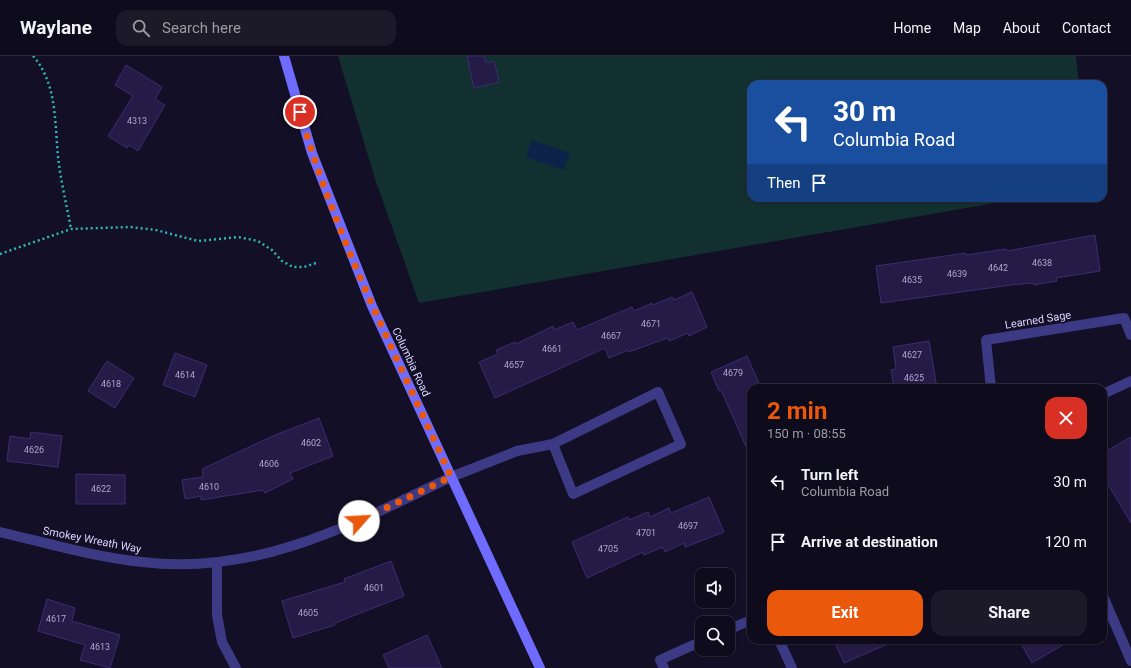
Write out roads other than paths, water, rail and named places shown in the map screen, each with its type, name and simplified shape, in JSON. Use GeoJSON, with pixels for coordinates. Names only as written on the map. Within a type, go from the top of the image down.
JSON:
{"type":"FeatureCollection","features":[{"type":"Feature","properties":{"kind":"street","name":"Columbia Road"},"geometry":{"type":"LineString","coordinates":[[284,56],[312,154],[372,306],[540,668]]}},
{"type":"Feature","properties":{"kind":"street","name":"Learned Sage"},"geometry":{"type":"LineString","coordinates":[[990,384],[986,340],[1124,318],[1131,335]]}},
{"type":"Feature","properties":{"kind":"street"},"geometry":{"type":"LineString","coordinates":[[1107,392],[1131,381]]}},
{"type":"Feature","properties":{"kind":"street","name":"Smokey Wreath Way"},"geometry":{"type":"LineString","coordinates":[[0,532],[102,556],[143,562],[179,564],[217,563],[268,554],[346,527],[451,477],[517,451],[553,444],[658,392],[681,444],[573,494],[553,444]]}},
{"type":"Feature","properties":{"kind":"street"},"geometry":{"type":"LineString","coordinates":[[217,563],[217,615],[222,642],[236,668]]}},
{"type":"Feature","properties":{"kind":"street"},"geometry":{"type":"LineString","coordinates":[[1107,605],[1131,661]]}},
{"type":"Feature","properties":{"kind":"street"},"geometry":{"type":"LineString","coordinates":[[735,627],[747,622]]}},
{"type":"Feature","properties":{"kind":"street"},"geometry":{"type":"LineString","coordinates":[[664,668],[660,660],[695,644]]}},
{"type":"Feature","properties":{"kind":"street"},"geometry":{"type":"LineString","coordinates":[[781,644],[792,668]]}},
{"type":"Feature","properties":{"kind":"water"},"geometry":{"type":"Polygon","coordinates":[[[532,140],[570,153],[564,170],[526,157],[532,140]]]}}]}
